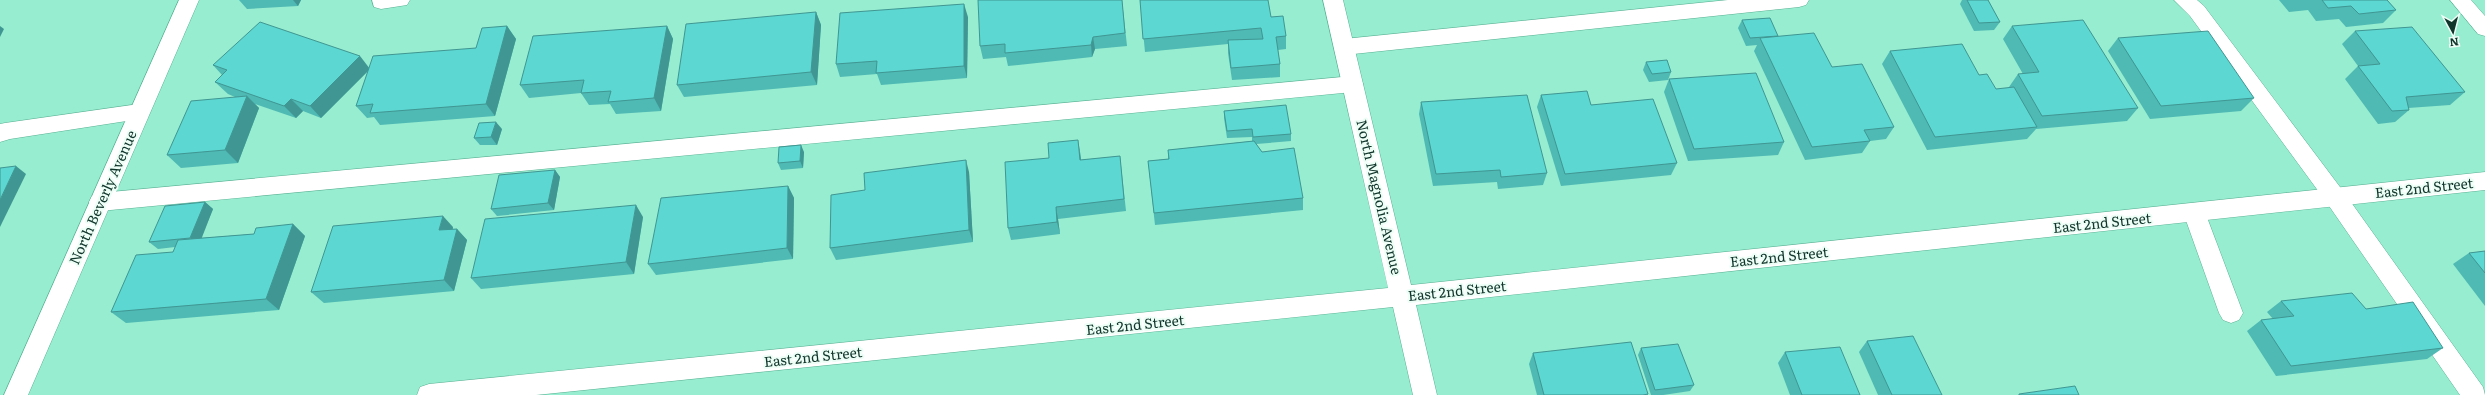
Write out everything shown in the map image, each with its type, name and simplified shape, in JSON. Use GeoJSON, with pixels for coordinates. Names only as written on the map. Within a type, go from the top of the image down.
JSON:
{"type":"FeatureCollection","features":[{"type":"Feature","properties":{"kind":"street","name":"North Beverly Avenue"},"geometry":{"type":"LineString","coordinates":[[16,395],[188,0]]}},
{"type":"Feature","properties":{"kind":"street","name":"North Magnolia Avenue"},"geometry":{"type":"LineString","coordinates":[[1333,0],[1425,395]]}},
{"type":"Feature","properties":{"kind":"street"},"geometry":{"type":"LineString","coordinates":[[1344,47],[1799,0]]}},
{"type":"Feature","properties":{"kind":"street"},"geometry":{"type":"LineString","coordinates":[[2184,0],[2196,11],[2335,197],[2474,395]]}},
{"type":"Feature","properties":{"kind":"street"},"geometry":{"type":"LineString","coordinates":[[2460,0],[2485,29]]}},
{"type":"Feature","properties":{"kind":"street"},"geometry":{"type":"LineString","coordinates":[[100,202],[1353,84]]}},
{"type":"Feature","properties":{"kind":"street"},"geometry":{"type":"LineString","coordinates":[[0,134],[5,131],[139,112]]}},
{"type":"Feature","properties":{"kind":"street","name":"East 2nd Street"},"geometry":{"type":"LineString","coordinates":[[429,395],[1403,296],[2485,181]]}},
{"type":"Feature","properties":{"kind":"street"},"geometry":{"type":"LineString","coordinates":[[2194,212],[2231,313]]}},
{"type":"Feature","properties":{"kind":"building"},"geometry":{"type":"Polygon","coordinates":[[[978,0],[1122,0],[1125,33],[1093,37],[1091,45],[1005,53],[1005,44],[980,46],[978,0]]]}},
{"type":"Feature","properties":{"kind":"building"},"geometry":{"type":"Polygon","coordinates":[[[1140,0],[1268,0],[1271,17],[1283,16],[1286,36],[1276,37],[1280,64],[1231,68],[1228,40],[1263,39],[1261,28],[1143,39],[1140,0]]]}},
{"type":"Feature","properties":{"kind":"building"},"geometry":{"type":"Polygon","coordinates":[[[1967,0],[1988,0],[2000,22],[1979,23],[1967,0]]]}},
{"type":"Feature","properties":{"kind":"building"},"geometry":{"type":"Polygon","coordinates":[[[2322,0],[2387,0],[2396,10],[2359,14],[2351,6],[2328,8],[2322,0]]]}},
{"type":"Feature","properties":{"kind":"building"},"geometry":{"type":"Polygon","coordinates":[[[964,4],[964,66],[876,73],[877,61],[836,64],[840,13],[964,4]]]}},
{"type":"Feature","properties":{"kind":"building"},"geometry":{"type":"Polygon","coordinates":[[[816,12],[811,72],[677,85],[686,24],[816,12]]]}},
{"type":"Feature","properties":{"kind":"building"},"geometry":{"type":"Polygon","coordinates":[[[1770,18],[1778,36],[1750,38],[1742,20],[1770,18]]]}},
{"type":"Feature","properties":{"kind":"building"},"geometry":{"type":"Polygon","coordinates":[[[2083,20],[2138,108],[2042,116],[2018,74],[2039,72],[2012,26],[2083,20]]]}},
{"type":"Feature","properties":{"kind":"building"},"geometry":{"type":"Polygon","coordinates":[[[260,22],[360,56],[310,106],[291,99],[284,106],[215,82],[227,70],[213,65],[260,22]]]}},
{"type":"Feature","properties":{"kind":"building"},"geometry":{"type":"Polygon","coordinates":[[[507,26],[486,104],[370,113],[373,104],[356,106],[373,56],[476,48],[482,28],[507,26]]]}},
{"type":"Feature","properties":{"kind":"building"},"geometry":{"type":"Polygon","coordinates":[[[667,26],[654,98],[608,102],[611,91],[581,93],[584,80],[520,85],[533,36],[667,26]]]}},
{"type":"Feature","properties":{"kind":"building"},"geometry":{"type":"Polygon","coordinates":[[[2412,27],[2465,92],[2406,97],[2409,110],[2392,111],[2358,66],[2380,64],[2355,31],[2412,27]]]}},
{"type":"Feature","properties":{"kind":"building"},"geometry":{"type":"Polygon","coordinates":[[[2208,31],[2254,98],[2161,106],[2118,38],[2208,31]]]}},
{"type":"Feature","properties":{"kind":"building"},"geometry":{"type":"Polygon","coordinates":[[[1814,33],[1832,67],[1862,64],[1894,127],[1864,130],[1870,141],[1812,147],[1760,38],[1814,33]]]}},
{"type":"Feature","properties":{"kind":"building"},"geometry":{"type":"Polygon","coordinates":[[[1962,44],[1979,75],[1987,74],[1996,89],[2014,87],[2037,127],[1935,137],[1890,51],[1962,44]]]}},
{"type":"Feature","properties":{"kind":"building"},"geometry":{"type":"Polygon","coordinates":[[[1667,60],[1671,72],[1652,74],[1646,62],[1667,60]]]}},
{"type":"Feature","properties":{"kind":"building"},"geometry":{"type":"Polygon","coordinates":[[[1756,73],[1784,142],[1694,149],[1669,79],[1756,73]]]}},
{"type":"Feature","properties":{"kind":"building"},"geometry":{"type":"Polygon","coordinates":[[[1587,91],[1591,105],[1653,99],[1677,163],[1565,174],[1541,95],[1587,91]]]}},
{"type":"Feature","properties":{"kind":"building"},"geometry":{"type":"Polygon","coordinates":[[[1527,95],[1547,173],[1501,177],[1500,170],[1436,174],[1421,102],[1527,95]]]}},
{"type":"Feature","properties":{"kind":"building"},"geometry":{"type":"Polygon","coordinates":[[[247,96],[225,150],[167,155],[191,101],[247,96]]]}},
{"type":"Feature","properties":{"kind":"building"},"geometry":{"type":"Polygon","coordinates":[[[1286,105],[1291,134],[1253,137],[1252,129],[1227,131],[1224,111],[1286,105]]]}},
{"type":"Feature","properties":{"kind":"building"},"geometry":{"type":"Polygon","coordinates":[[[496,122],[491,137],[474,138],[479,123],[496,122]]]}},
{"type":"Feature","properties":{"kind":"building"},"geometry":{"type":"Polygon","coordinates":[[[1078,140],[1080,160],[1120,156],[1124,199],[1056,207],[1057,222],[1008,228],[1005,162],[1049,158],[1048,143],[1078,140]]]}},
{"type":"Feature","properties":{"kind":"building"},"geometry":{"type":"Polygon","coordinates":[[[1254,141],[1262,152],[1294,148],[1303,198],[1154,213],[1148,161],[1169,159],[1168,150],[1254,141]]]}},
{"type":"Feature","properties":{"kind":"building"},"geometry":{"type":"Polygon","coordinates":[[[801,145],[800,161],[778,163],[779,147],[801,145]]]}},
{"type":"Feature","properties":{"kind":"building"},"geometry":{"type":"Polygon","coordinates":[[[966,160],[969,230],[830,248],[831,195],[865,190],[864,173],[966,160]]]}},
{"type":"Feature","properties":{"kind":"building"},"geometry":{"type":"Polygon","coordinates":[[[16,166],[0,200],[0,168],[16,166]]]}},
{"type":"Feature","properties":{"kind":"building"},"geometry":{"type":"Polygon","coordinates":[[[555,170],[548,203],[491,209],[499,175],[555,170]]]}},
{"type":"Feature","properties":{"kind":"building"},"geometry":{"type":"Polygon","coordinates":[[[788,186],[787,248],[648,264],[661,198],[788,186]]]}},
{"type":"Feature","properties":{"kind":"building"},"geometry":{"type":"Polygon","coordinates":[[[205,202],[190,238],[149,242],[165,206],[205,202]]]}},
{"type":"Feature","properties":{"kind":"building"},"geometry":{"type":"Polygon","coordinates":[[[636,205],[626,262],[471,278],[485,219],[636,205]]]}},
{"type":"Feature","properties":{"kind":"building"},"geometry":{"type":"Polygon","coordinates":[[[443,216],[439,230],[457,229],[444,280],[311,292],[333,226],[443,216]]]}},
{"type":"Feature","properties":{"kind":"building"},"geometry":{"type":"Polygon","coordinates":[[[293,224],[266,299],[111,312],[136,255],[173,252],[178,240],[254,234],[256,228],[293,224]]]}},
{"type":"Feature","properties":{"kind":"building"},"geometry":{"type":"Polygon","coordinates":[[[2485,251],[2485,273],[2469,253],[2485,251]]]}},
{"type":"Feature","properties":{"kind":"building"},"geometry":{"type":"Polygon","coordinates":[[[2352,293],[2366,309],[2413,302],[2443,348],[2291,366],[2261,320],[2294,316],[2281,301],[2352,293]]]}},
{"type":"Feature","properties":{"kind":"building"},"geometry":{"type":"Polygon","coordinates":[[[1913,336],[1942,395],[1892,395],[1867,341],[1913,336]]]}},
{"type":"Feature","properties":{"kind":"building"},"geometry":{"type":"Polygon","coordinates":[[[1631,342],[1648,394],[1544,395],[1533,353],[1631,342]]]}},
{"type":"Feature","properties":{"kind":"building"},"geometry":{"type":"Polygon","coordinates":[[[1678,344],[1694,385],[1655,390],[1641,348],[1678,344]]]}},
{"type":"Feature","properties":{"kind":"building"},"geometry":{"type":"Polygon","coordinates":[[[1840,347],[1860,395],[1802,395],[1785,352],[1840,347]]]}},
{"type":"Feature","properties":{"kind":"building"},"geometry":{"type":"Polygon","coordinates":[[[2075,386],[2079,395],[2019,395],[2019,394],[2075,386]]]}}]}
